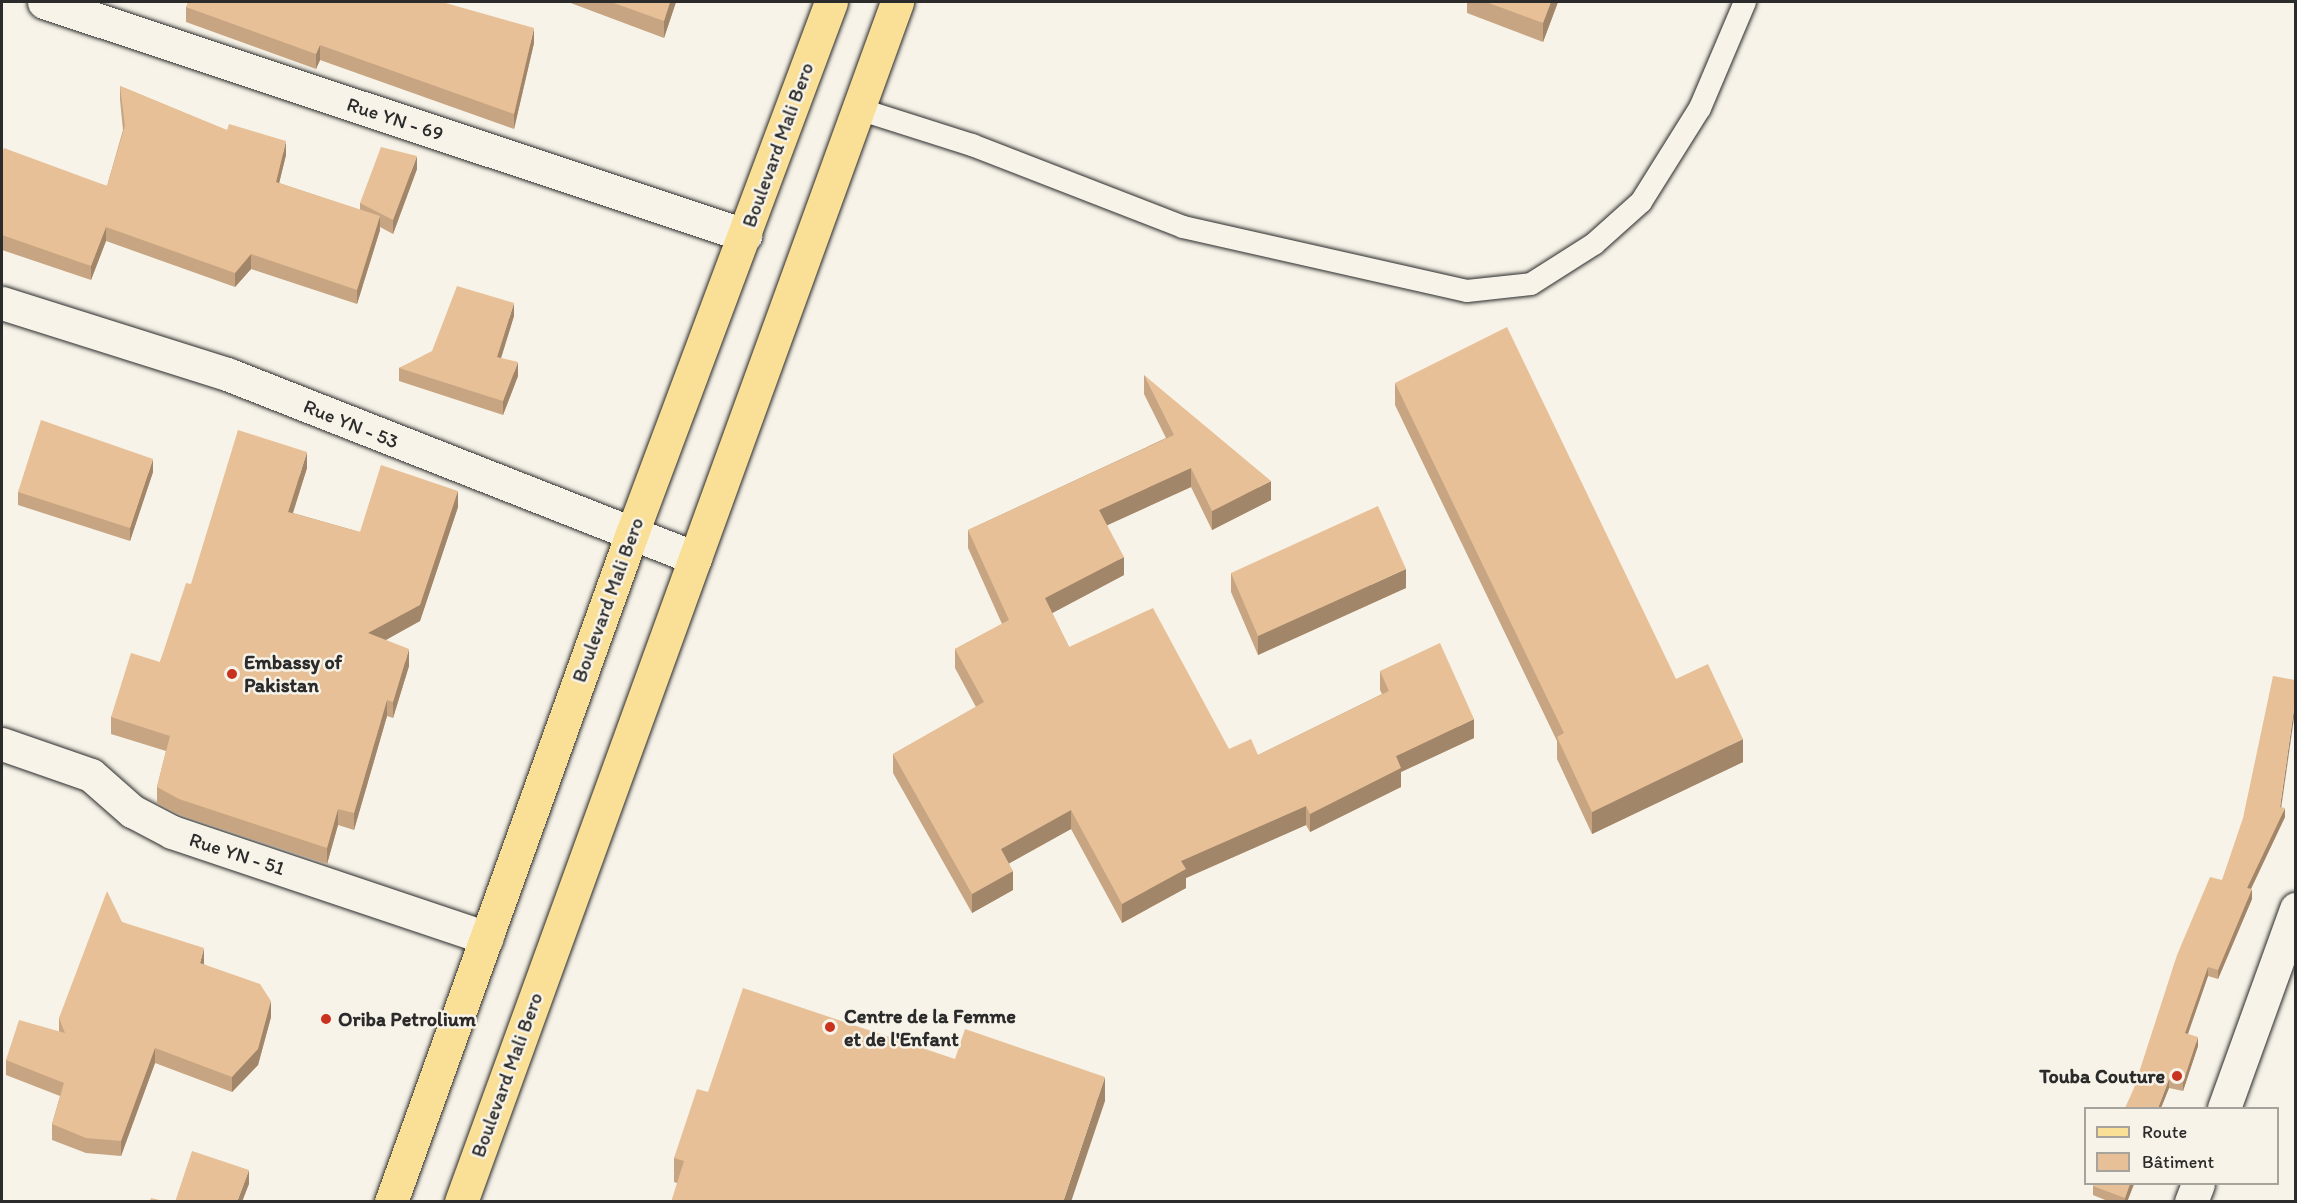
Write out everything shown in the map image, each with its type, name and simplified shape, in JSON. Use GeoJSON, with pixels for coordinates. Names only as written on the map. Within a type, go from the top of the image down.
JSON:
{"type":"FeatureCollection","features":[{"type":"Feature","properties":{"kind":"main road","name":"Boulevard Mali Bero"},"geometry":{"type":"LineString","coordinates":[[461,1202],[897,2]]}},
{"type":"Feature","properties":{"kind":"main road","name":"Boulevard Mali Bero"},"geometry":{"type":"LineString","coordinates":[[391,1202],[631,536],[745,235],[823,4]]}},
{"type":"Feature","properties":{"kind":"street","name":"Rue YN - 69"},"geometry":{"type":"LineString","coordinates":[[44,2],[745,235]]}},
{"type":"Feature","properties":{"kind":"street","name":"Rue YN - 53"},"geometry":{"type":"LineString","coordinates":[[2,303],[227,374],[631,536],[695,558]]}},
{"type":"Feature","properties":{"kind":"street","name":"Rue YN - 51"},"geometry":{"type":"LineString","coordinates":[[2,744],[91,775],[132,811],[172,832],[487,938]]}},
{"type":"Feature","properties":{"kind":"street"},"geometry":{"type":"LineString","coordinates":[[2224,1107],[2294,919]]}},
{"type":"Feature","properties":{"kind":"street"},"geometry":{"type":"LineString","coordinates":[[2191,1202],[2198,1185]]}},
{"type":"Feature","properties":{"kind":"lane"},"geometry":{"type":"LineString","coordinates":[[859,109],[972,145],[1183,227],[1467,291],[1531,284],[1594,244],[1641,202],[1700,108],[1745,2]]}},
{"type":"Feature","properties":{"kind":"building"},"geometry":{"type":"Polygon","coordinates":[[[188,2],[442,2],[534,28],[514,114],[320,45],[316,54],[186,7],[188,2]]]}},
{"type":"Feature","properties":{"kind":"building"},"geometry":{"type":"Polygon","coordinates":[[[611,2],[670,2],[664,21],[611,2]]]}},
{"type":"Feature","properties":{"kind":"building"},"geometry":{"type":"Polygon","coordinates":[[[1486,2],[1551,2],[1543,23],[1486,2]]]}},
{"type":"Feature","properties":{"kind":"building"},"geometry":{"type":"Polygon","coordinates":[[[120,86],[227,130],[229,124],[286,141],[276,182],[380,216],[357,290],[251,254],[235,273],[106,227],[91,266],[2,235],[2,153],[4,148],[107,186],[125,126],[120,86]]]}},
{"type":"Feature","properties":{"kind":"building"},"geometry":{"type":"Polygon","coordinates":[[[381,147],[417,156],[393,220],[360,203],[381,147]]]}},
{"type":"Feature","properties":{"kind":"building"},"geometry":{"type":"Polygon","coordinates":[[[457,286],[514,303],[497,357],[518,362],[503,401],[399,368],[432,351],[457,286]]]}},
{"type":"Feature","properties":{"kind":"building"},"geometry":{"type":"Polygon","coordinates":[[[1507,327],[1676,679],[1708,664],[1743,739],[1592,812],[1557,737],[1564,733],[1395,383],[1507,327]]]}},
{"type":"Feature","properties":{"kind":"building"},"geometry":{"type":"Polygon","coordinates":[[[1144,375],[1271,481],[1212,511],[1191,468],[1099,510],[1124,557],[1045,598],[1069,647],[1153,608],[1229,749],[1251,739],[1258,755],[1389,691],[1380,671],[1440,643],[1474,719],[1396,756],[1401,768],[1310,814],[1306,806],[1181,861],[1186,869],[1122,904],[1071,810],[1001,849],[1013,871],[972,894],[893,754],[984,702],[955,649],[1009,620],[968,530],[1174,435],[1144,375]]]}},
{"type":"Feature","properties":{"kind":"building"},"geometry":{"type":"Polygon","coordinates":[[[41,420],[153,459],[130,528],[18,492],[41,420]]]}},
{"type":"Feature","properties":{"kind":"building"},"geometry":{"type":"Polygon","coordinates":[[[238,430],[307,452],[288,512],[360,532],[381,465],[458,491],[420,605],[368,633],[409,649],[393,702],[387,700],[354,813],[338,809],[327,848],[179,799],[157,787],[170,736],[111,717],[131,653],[160,662],[186,583],[191,584],[238,430]]]}},
{"type":"Feature","properties":{"kind":"building"},"geometry":{"type":"Polygon","coordinates":[[[1378,506],[1406,569],[1258,636],[1231,573],[1378,506]]]}},
{"type":"Feature","properties":{"kind":"building"},"geometry":{"type":"Polygon","coordinates":[[[2273,676],[2295,680],[2295,702],[2280,807],[2285,808],[2247,888],[2252,889],[2218,970],[2208,967],[2185,1033],[2198,1037],[2183,1082],[2169,1079],[2158,1107],[2125,1107],[2134,1088],[2177,955],[2210,877],[2222,880],[2243,818],[2273,676]]]}},
{"type":"Feature","properties":{"kind":"building"},"geometry":{"type":"Polygon","coordinates":[[[107,891],[122,922],[204,948],[200,963],[260,984],[271,1001],[258,1049],[232,1077],[155,1048],[121,1141],[86,1138],[52,1124],[64,1083],[6,1060],[19,1020],[65,1033],[59,1018],[107,891]]]}},
{"type":"Feature","properties":{"kind":"building","name":"Centre de la Femme et de l'Enfant"},"geometry":{"type":"Polygon","coordinates":[[[743,988],[955,1059],[965,1029],[1105,1077],[1063,1202],[671,1202],[684,1161],[674,1158],[697,1089],[708,1092],[743,988]]]}},
{"type":"Feature","properties":{"kind":"building"},"geometry":{"type":"Polygon","coordinates":[[[192,1151],[249,1170],[237,1202],[175,1202],[192,1151]]]}},
{"type":"Feature","properties":{"kind":"building"},"geometry":{"type":"Polygon","coordinates":[[[2094,1185],[2130,1185],[2125,1198],[2094,1185]]]}},
{"type":"Feature","properties":{"kind":"building"},"geometry":{"type":"Polygon","coordinates":[[[151,1198],[168,1202],[149,1202],[151,1198]]]}},
{"type":"Feature","properties":{"kind":"place","name":"Embassy of Pakistan"},"geometry":{"type":"Point","coordinates":[232,674]}},
{"type":"Feature","properties":{"kind":"place","name":"Oriba Petrolium"},"geometry":{"type":"Point","coordinates":[326,1019]}},
{"type":"Feature","properties":{"kind":"place","name":"Centre de la Femme et de l'Enfant"},"geometry":{"type":"Point","coordinates":[830,1027]}},
{"type":"Feature","properties":{"kind":"place","name":"Touba Couture"},"geometry":{"type":"Point","coordinates":[2177,1076]}}]}
